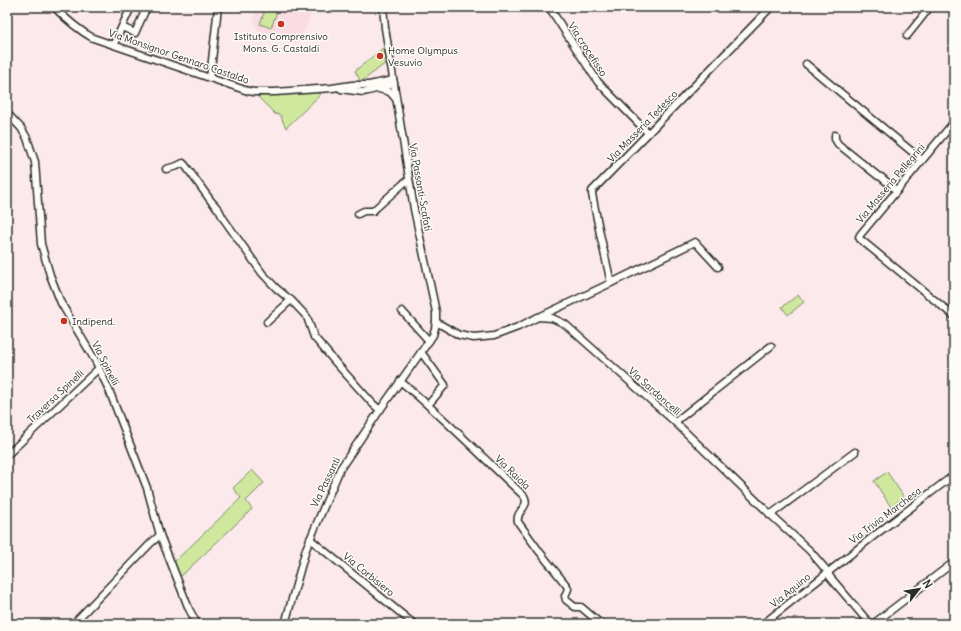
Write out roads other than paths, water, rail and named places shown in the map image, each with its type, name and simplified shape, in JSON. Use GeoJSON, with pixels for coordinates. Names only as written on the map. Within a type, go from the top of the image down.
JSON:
{"type":"FeatureCollection","features":[{"type":"Feature","properties":{"kind":"street","name":"Via Monsignor Gennaro Castaldo"},"geometry":{"type":"LineString","coordinates":[[54,7],[81,31],[93,38],[114,44],[242,90],[254,92],[332,88]]}},
{"type":"Feature","properties":{"kind":"street"},"geometry":{"type":"LineString","coordinates":[[114,44],[131,7]]}},
{"type":"Feature","properties":{"kind":"street"},"geometry":{"type":"LineString","coordinates":[[122,27],[135,33],[146,9],[138,7]]}},
{"type":"Feature","properties":{"kind":"street"},"geometry":{"type":"LineString","coordinates":[[210,78],[218,7]]}},
{"type":"Feature","properties":{"kind":"street","name":"Via Passanti-Scafati"},"geometry":{"type":"LineString","coordinates":[[383,7],[409,182],[418,232],[434,302],[436,322],[433,335],[412,364]]}},
{"type":"Feature","properties":{"kind":"street","name":"Via crocefisso"},"geometry":{"type":"LineString","coordinates":[[549,7],[598,82],[648,133]]}},
{"type":"Feature","properties":{"kind":"street","name":"Via Masseria Tedesco"},"geometry":{"type":"LineString","coordinates":[[611,283],[592,194],[594,189],[771,7]]}},
{"type":"Feature","properties":{"kind":"street"},"geometry":{"type":"LineString","coordinates":[[907,36],[930,7]]}},
{"type":"Feature","properties":{"kind":"street"},"geometry":{"type":"LineString","coordinates":[[806,64],[921,161]]}},
{"type":"Feature","properties":{"kind":"street"},"geometry":{"type":"LineString","coordinates":[[332,88],[394,81]]}},
{"type":"Feature","properties":{"kind":"street"},"geometry":{"type":"LineString","coordinates":[[332,88],[363,92],[390,85],[394,81]]}},
{"type":"Feature","properties":{"kind":"street"},"geometry":{"type":"LineString","coordinates":[[826,85],[921,161]]}},
{"type":"Feature","properties":{"kind":"street"},"geometry":{"type":"LineString","coordinates":[[377,89],[390,92],[397,100]]}},
{"type":"Feature","properties":{"kind":"street","name":"Via Spinelli"},"geometry":{"type":"LineString","coordinates":[[7,113],[21,128],[27,138],[35,162],[41,244],[50,275],[61,303],[99,368],[121,420],[147,488],[160,535],[189,609],[197,624]]}},
{"type":"Feature","properties":{"kind":"street","name":"Via Masseria Pellegrini"},"geometry":{"type":"LineString","coordinates":[[954,122],[860,235],[860,238],[954,316]]}},
{"type":"Feature","properties":{"kind":"street"},"geometry":{"type":"LineString","coordinates":[[835,135],[835,140],[838,144],[897,191]]}},
{"type":"Feature","properties":{"kind":"street"},"geometry":{"type":"LineString","coordinates":[[166,169],[183,163],[185,165],[211,201],[220,210],[223,218],[262,273],[307,317],[314,338],[380,410]]}},
{"type":"Feature","properties":{"kind":"street"},"geometry":{"type":"LineString","coordinates":[[358,214],[364,210],[370,211],[376,208],[405,182],[409,182]]}},
{"type":"Feature","properties":{"kind":"street"},"geometry":{"type":"LineString","coordinates":[[436,322],[459,335],[474,338],[494,336],[518,327],[695,242],[718,267]]}},
{"type":"Feature","properties":{"kind":"street"},"geometry":{"type":"LineString","coordinates":[[268,322],[291,300]]}},
{"type":"Feature","properties":{"kind":"street"},"geometry":{"type":"LineString","coordinates":[[402,311],[429,341]]}},
{"type":"Feature","properties":{"kind":"street","name":"Via Sardoncelli"},"geometry":{"type":"LineString","coordinates":[[538,317],[552,318],[565,324],[675,422],[810,552],[871,624]]}},
{"type":"Feature","properties":{"kind":"street"},"geometry":{"type":"LineString","coordinates":[[675,422],[770,346]]}},
{"type":"Feature","properties":{"kind":"street"},"geometry":{"type":"LineString","coordinates":[[421,352],[445,385],[428,405]]}},
{"type":"Feature","properties":{"kind":"street","name":"Via Passanti"},"geometry":{"type":"LineString","coordinates":[[285,624],[306,549],[340,469],[412,364]]}},
{"type":"Feature","properties":{"kind":"street","name":"Traversa Spinelli"},"geometry":{"type":"LineString","coordinates":[[7,455],[99,368]]}},
{"type":"Feature","properties":{"kind":"street","name":"Via Raiola"},"geometry":{"type":"LineString","coordinates":[[400,381],[428,405],[524,496],[526,503],[518,516],[518,522],[567,586],[568,589],[565,596],[566,600],[575,607],[581,608],[601,624]]}},
{"type":"Feature","properties":{"kind":"street"},"geometry":{"type":"LineString","coordinates":[[770,515],[855,452]]}},
{"type":"Feature","properties":{"kind":"street","name":"Via Trivio Marchesa"},"geometry":{"type":"LineString","coordinates":[[828,572],[954,475]]}},
{"type":"Feature","properties":{"kind":"street"},"geometry":{"type":"LineString","coordinates":[[72,624],[160,535]]}},
{"type":"Feature","properties":{"kind":"street","name":"Via Corbisiero"},"geometry":{"type":"LineString","coordinates":[[310,539],[414,624]]}},
{"type":"Feature","properties":{"kind":"street"},"geometry":{"type":"LineString","coordinates":[[871,624],[954,562]]}},
{"type":"Feature","properties":{"kind":"street","name":"Via Aquino"},"geometry":{"type":"LineString","coordinates":[[763,624],[828,572]]}},
{"type":"Feature","properties":{"kind":"place","name":"Istituto Comprensivo Mons. G. Castaldi"},"geometry":{"type":"Point","coordinates":[281,24]}},
{"type":"Feature","properties":{"kind":"place","name":"Home Olympus Vesuvio"},"geometry":{"type":"Point","coordinates":[380,56]}},
{"type":"Feature","properties":{"kind":"place","name":"Indipend."},"geometry":{"type":"Point","coordinates":[64,321]}}]}
